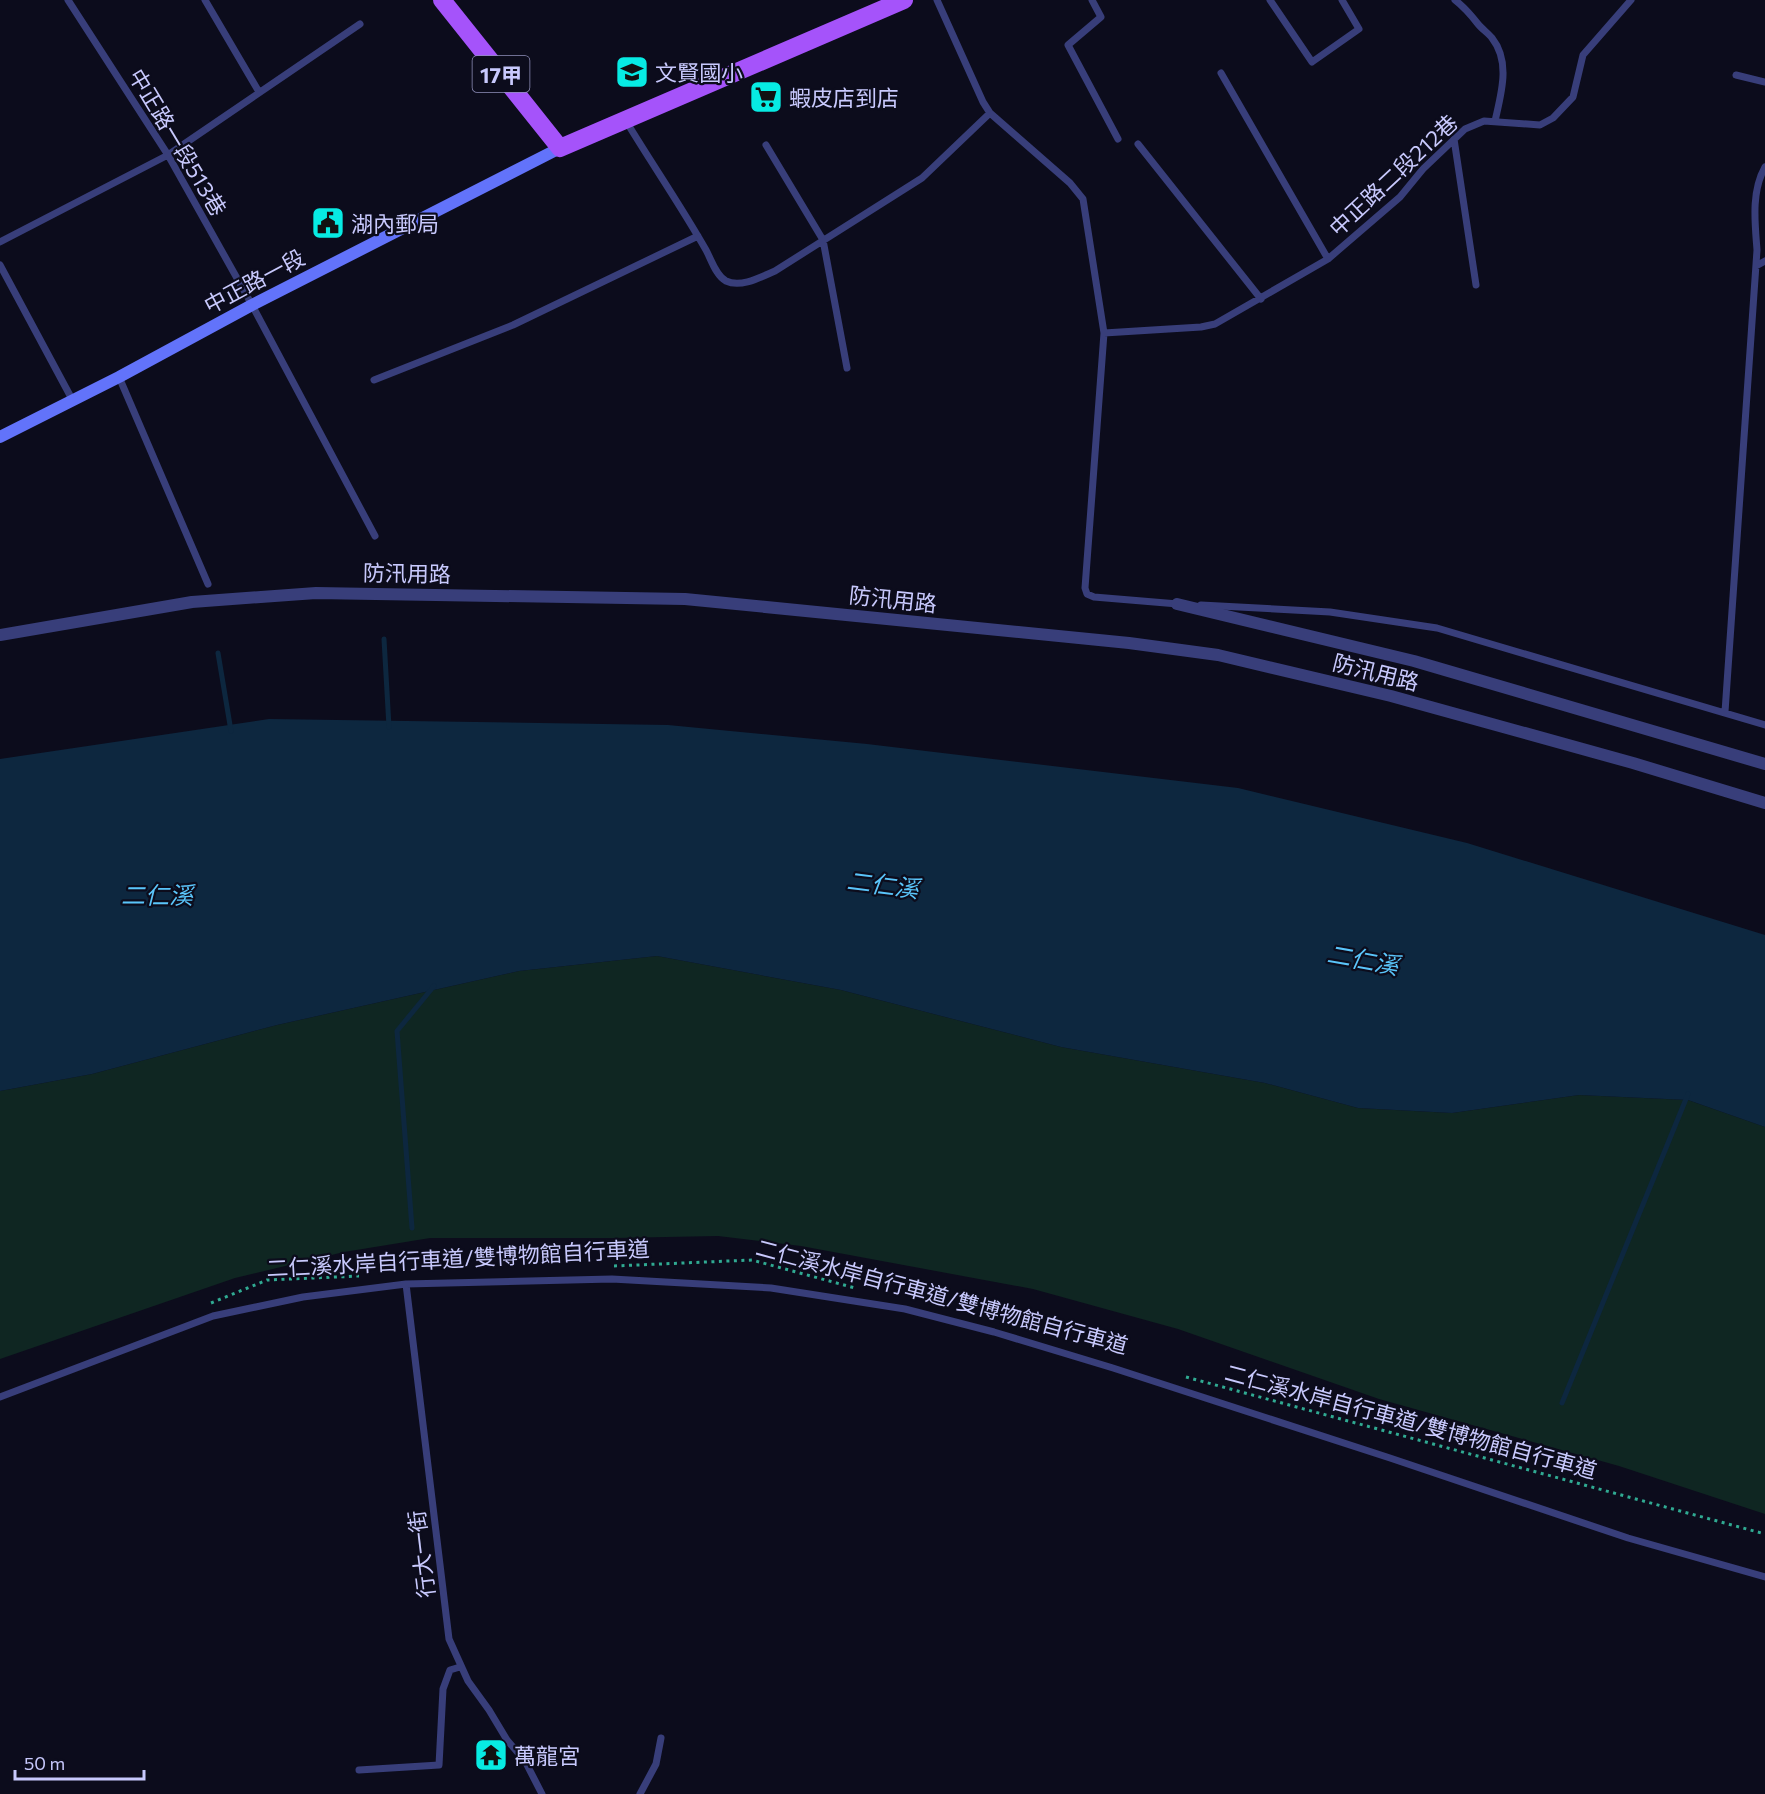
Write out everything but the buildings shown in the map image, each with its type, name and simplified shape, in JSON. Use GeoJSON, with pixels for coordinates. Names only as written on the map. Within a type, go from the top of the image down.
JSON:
{"type":"FeatureCollection","features":[{"type":"Feature","properties":{"kind":"main road","name":"17甲"},"geometry":{"type":"LineString","coordinates":[[442,0],[560,148]]}},
{"type":"Feature","properties":{"kind":"main road"},"geometry":{"type":"LineString","coordinates":[[560,148],[904,0]]}},
{"type":"Feature","properties":{"kind":"street","name":"中正路一段"},"geometry":{"type":"LineString","coordinates":[[0,436],[119,376],[252,304],[560,148]]}},
{"type":"Feature","properties":{"kind":"street","name":"防汛用路"},"geometry":{"type":"LineString","coordinates":[[0,635],[192,603],[316,592],[685,599],[1129,643],[1218,655],[1391,696],[1633,763],[1765,803]]}},
{"type":"Feature","properties":{"kind":"street"},"geometry":{"type":"LineString","coordinates":[[1177,604],[1414,661],[1765,764]]}},
{"type":"Feature","properties":{"kind":"lane","name":"中正路一段513巷"},"geometry":{"type":"LineString","coordinates":[[68,0],[168,155],[252,304],[375,536]]}},
{"type":"Feature","properties":{"kind":"lane"},"geometry":{"type":"LineString","coordinates":[[206,0],[259,92]]}},
{"type":"Feature","properties":{"kind":"lane"},"geometry":{"type":"LineString","coordinates":[[937,0],[990,113],[1070,183],[1083,199],[1104,333],[1085,588],[1087,594],[1094,597],[1177,604],[1330,612],[1437,628],[1765,725]]}},
{"type":"Feature","properties":{"kind":"lane"},"geometry":{"type":"LineString","coordinates":[[1092,0],[1101,17],[1068,45],[1118,139]]}},
{"type":"Feature","properties":{"kind":"lane"},"geometry":{"type":"LineString","coordinates":[[1270,0],[1312,62],[1359,29],[1342,0]]}},
{"type":"Feature","properties":{"kind":"lane","name":"中正路二段212巷"},"geometry":{"type":"LineString","coordinates":[[1104,333],[1201,327],[1215,324],[1328,259],[1400,197],[1423,169],[1465,129],[1484,121],[1495,121],[1503,84],[1504,69],[1500,53],[1493,39],[1455,0]]}},
{"type":"Feature","properties":{"kind":"lane"},"geometry":{"type":"LineString","coordinates":[[1495,121],[1540,125],[1553,118],[1573,97],[1583,55],[1631,0]]}},
{"type":"Feature","properties":{"kind":"lane"},"geometry":{"type":"LineString","coordinates":[[0,242],[168,155],[360,24]]}},
{"type":"Feature","properties":{"kind":"lane"},"geometry":{"type":"LineString","coordinates":[[1221,73],[1328,259]]}},
{"type":"Feature","properties":{"kind":"lane"},"geometry":{"type":"LineString","coordinates":[[1736,75],[1765,82]]}},
{"type":"Feature","properties":{"kind":"lane"},"geometry":{"type":"LineString","coordinates":[[626,121],[719,274],[726,281],[738,283],[753,280],[774,271],[922,178],[990,113]]}},
{"type":"Feature","properties":{"kind":"lane"},"geometry":{"type":"LineString","coordinates":[[1454,139],[1476,285]]}},
{"type":"Feature","properties":{"kind":"lane"},"geometry":{"type":"LineString","coordinates":[[1138,144],[1261,299]]}},
{"type":"Feature","properties":{"kind":"lane"},"geometry":{"type":"LineString","coordinates":[[766,145],[824,240],[847,368]]}},
{"type":"Feature","properties":{"kind":"lane"},"geometry":{"type":"LineString","coordinates":[[1725,712],[1756,266],[1754,214],[1758,187],[1765,167]]}},
{"type":"Feature","properties":{"kind":"lane"},"geometry":{"type":"LineString","coordinates":[[374,380],[513,326],[698,237]]}},
{"type":"Feature","properties":{"kind":"lane"},"geometry":{"type":"LineString","coordinates":[[1756,266],[1765,261]]}},
{"type":"Feature","properties":{"kind":"lane"},"geometry":{"type":"LineString","coordinates":[[0,265],[73,400]]}},
{"type":"Feature","properties":{"kind":"lane"},"geometry":{"type":"LineString","coordinates":[[119,376],[208,584]]}},
{"type":"Feature","properties":{"kind":"lane"},"geometry":{"type":"LineString","coordinates":[[0,1397],[213,1316],[303,1297],[406,1284],[612,1279],[771,1288],[905,1310],[994,1332],[1113,1368],[1628,1538],[1765,1577]]}},
{"type":"Feature","properties":{"kind":"lane","name":"行大一街"},"geometry":{"type":"LineString","coordinates":[[406,1284],[449,1639],[460,1667],[507,1740],[525,1761],[542,1794]]}},
{"type":"Feature","properties":{"kind":"lane"},"geometry":{"type":"LineString","coordinates":[[359,1770],[439,1765],[443,1689],[450,1670],[460,1667]]}},
{"type":"Feature","properties":{"kind":"lane"},"geometry":{"type":"LineString","coordinates":[[640,1794],[656,1764],[661,1738]]}},
{"type":"Feature","properties":{"kind":"path","name":"二仁溪水岸自行車道/雙博物館自行車道"},"geometry":{"type":"LineString","coordinates":[[610,1266],[752,1260],[856,1288]]}},
{"type":"Feature","properties":{"kind":"path","name":"二仁溪水岸自行車道/雙博物館自行車道"},"geometry":{"type":"LineString","coordinates":[[200,1307],[267,1280],[362,1276]]}},
{"type":"Feature","properties":{"kind":"path","name":"二仁溪水岸自行車道/雙博物館自行車道"},"geometry":{"type":"LineString","coordinates":[[1178,1375],[1765,1534]]}},
{"type":"Feature","properties":{"kind":"green space"},"geometry":{"type":"Polygon","coordinates":[[[657,956],[841,990],[1061,1047],[1265,1083],[1358,1108],[1452,1113],[1579,1095],[1688,1100],[1765,1127],[1765,1514],[1619,1466],[1379,1399],[1178,1329],[1033,1289],[801,1246],[718,1236],[430,1238],[344,1252],[235,1278],[0,1359],[0,1091],[92,1074],[277,1025],[519,971],[657,956]]]}},
{"type":"Feature","properties":{"kind":"water","name":"二仁溪"},"geometry":{"type":"Polygon","coordinates":[[[269,719],[668,725],[867,744],[1238,788],[1467,843],[1765,935],[1765,1127],[1688,1100],[1579,1095],[1452,1113],[1358,1108],[1265,1083],[1061,1047],[841,990],[657,956],[519,971],[277,1025],[92,1074],[0,1091],[0,759],[269,719]]]}},
{"type":"Feature","properties":{"kind":"waterway"},"geometry":{"type":"LineString","coordinates":[[384,639],[389,727]]}},
{"type":"Feature","properties":{"kind":"waterway"},"geometry":{"type":"LineString","coordinates":[[218,653],[231,731]]}},
{"type":"Feature","properties":{"kind":"waterway"},"geometry":{"type":"LineString","coordinates":[[412,1228],[397,1031],[434,986]]}},
{"type":"Feature","properties":{"kind":"waterway"},"geometry":{"type":"LineString","coordinates":[[1562,1403],[1688,1094]]}},
{"type":"Feature","properties":{"kind":"place","name":"文賢國小"},"geometry":{"type":"Point","coordinates":[632,72]}},
{"type":"Feature","properties":{"kind":"place","name":"蝦皮店到店"},"geometry":{"type":"Point","coordinates":[766,97]}},
{"type":"Feature","properties":{"kind":"place","name":"湖內郵局"},"geometry":{"type":"Point","coordinates":[328,223]}},
{"type":"Feature","properties":{"kind":"place","name":"萬龍宮"},"geometry":{"type":"Point","coordinates":[491,1755]}}]}
